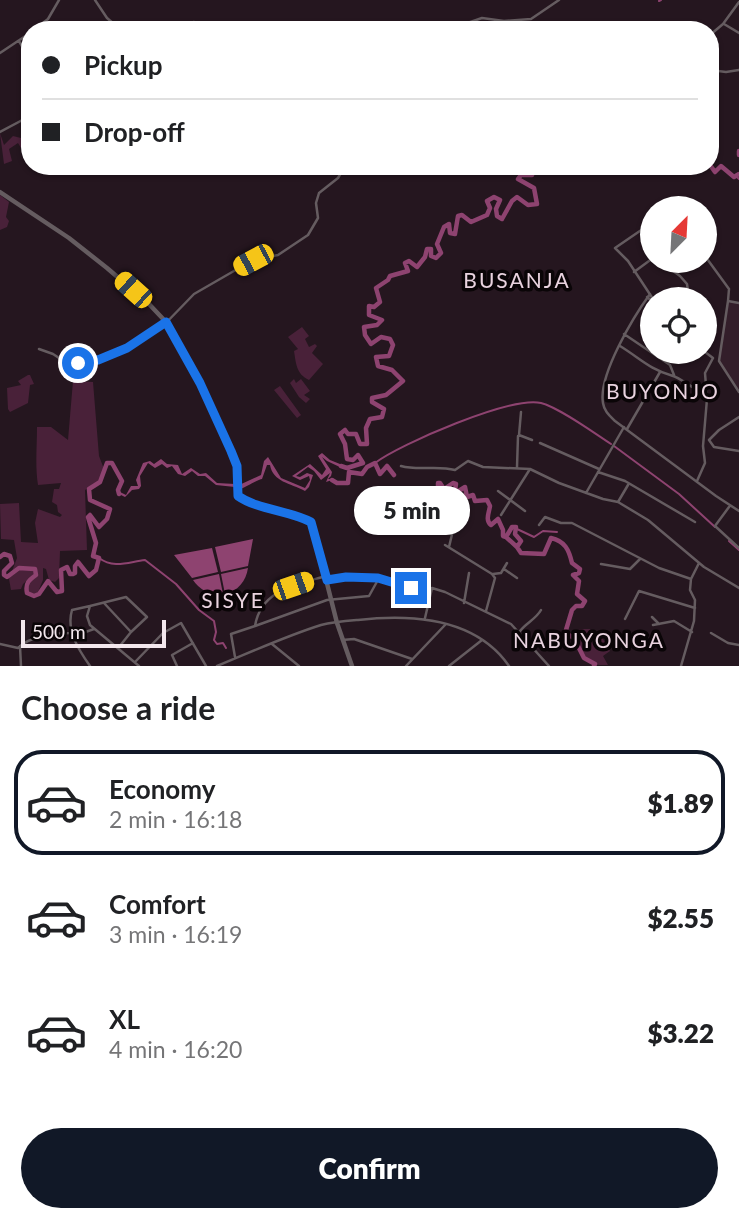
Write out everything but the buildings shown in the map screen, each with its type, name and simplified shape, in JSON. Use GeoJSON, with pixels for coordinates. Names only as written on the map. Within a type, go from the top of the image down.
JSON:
{"type":"FeatureCollection","features":[{"type":"Feature","properties":{"kind":"street"},"geometry":{"type":"LineString","coordinates":[[45,21],[59,0]]}},
{"type":"Feature","properties":{"kind":"street"},"geometry":{"type":"LineString","coordinates":[[95,0],[110,21]]}},
{"type":"Feature","properties":{"kind":"street"},"geometry":{"type":"LineString","coordinates":[[473,21],[482,18],[504,21],[531,19],[559,0]]}},
{"type":"Feature","properties":{"kind":"street"},"geometry":{"type":"LineString","coordinates":[[719,27],[739,2]]}},
{"type":"Feature","properties":{"kind":"street"},"geometry":{"type":"LineString","coordinates":[[723,24],[739,33]]}},
{"type":"Feature","properties":{"kind":"street"},"geometry":{"type":"LineString","coordinates":[[0,53],[19,41],[21,44]]}},
{"type":"Feature","properties":{"kind":"street"},"geometry":{"type":"LineString","coordinates":[[719,71],[739,70]]}},
{"type":"Feature","properties":{"kind":"street"},"geometry":{"type":"LineString","coordinates":[[0,132],[21,121]]}},
{"type":"Feature","properties":{"kind":"street"},"geometry":{"type":"LineString","coordinates":[[39,349],[65,362],[96,361],[127,348],[166,322],[194,294],[253,260],[278,255],[308,235],[318,218],[316,203],[319,193],[340,175]]}},
{"type":"Feature","properties":{"kind":"street"},"geometry":{"type":"LineString","coordinates":[[0,192],[100,262],[166,322],[200,383],[231,451],[237,466],[238,496],[311,522],[337,623],[352,666]]}},
{"type":"Feature","properties":{"kind":"street"},"geometry":{"type":"LineString","coordinates":[[640,231],[615,248],[628,261],[643,287]]}},
{"type":"Feature","properties":{"kind":"street"},"geometry":{"type":"LineString","coordinates":[[634,272],[640,268]]}},
{"type":"Feature","properties":{"kind":"street"},"geometry":{"type":"LineString","coordinates":[[676,273],[687,287]]}},
{"type":"Feature","properties":{"kind":"street"},"geometry":{"type":"LineString","coordinates":[[717,273],[729,289],[719,361],[739,392]]}},
{"type":"Feature","properties":{"kind":"street"},"geometry":{"type":"LineString","coordinates":[[728,301],[739,303]]}},
{"type":"Feature","properties":{"kind":"street"},"geometry":{"type":"LineString","coordinates":[[640,310],[624,334],[604,385],[603,400],[607,413],[739,511]]}},
{"type":"Feature","properties":{"kind":"street"},"geometry":{"type":"LineString","coordinates":[[624,334],[670,365],[675,376],[688,386],[707,394]]}},
{"type":"Feature","properties":{"kind":"street"},"geometry":{"type":"LineString","coordinates":[[619,346],[642,363],[668,376],[675,376]]}},
{"type":"Feature","properties":{"kind":"street"},"geometry":{"type":"LineString","coordinates":[[697,481],[705,463],[705,373],[710,364]]}},
{"type":"Feature","properties":{"kind":"street"},"geometry":{"type":"LineString","coordinates":[[586,493],[660,372]]}},
{"type":"Feature","properties":{"kind":"street"},"geometry":{"type":"LineString","coordinates":[[517,467],[521,412]]}},
{"type":"Feature","properties":{"kind":"street"},"geometry":{"type":"LineString","coordinates":[[739,417],[719,429],[709,440],[714,447],[739,451]]}},
{"type":"Feature","properties":{"kind":"street"},"geometry":{"type":"LineString","coordinates":[[519,435],[532,440]]}},
{"type":"Feature","properties":{"kind":"street"},"geometry":{"type":"LineString","coordinates":[[540,443],[625,481],[695,522]]}},
{"type":"Feature","properties":{"kind":"street"},"geometry":{"type":"LineString","coordinates":[[401,466],[412,469],[436,467],[455,470],[470,461],[483,467],[530,469],[586,493],[618,502],[648,520],[699,563],[739,588]]}},
{"type":"Feature","properties":{"kind":"street"},"geometry":{"type":"LineString","coordinates":[[501,515],[530,469]]}},
{"type":"Feature","properties":{"kind":"street"},"geometry":{"type":"LineString","coordinates":[[618,502],[628,485]]}},
{"type":"Feature","properties":{"kind":"street"},"geometry":{"type":"LineString","coordinates":[[498,491],[525,511]]}},
{"type":"Feature","properties":{"kind":"street"},"geometry":{"type":"LineString","coordinates":[[730,506],[715,526],[739,548]]}},
{"type":"Feature","properties":{"kind":"street"},"geometry":{"type":"LineString","coordinates":[[539,525],[545,517],[561,523],[572,523],[640,559],[691,579]]}},
{"type":"Feature","properties":{"kind":"street"},"geometry":{"type":"LineString","coordinates":[[454,526],[447,546],[492,574],[497,575],[507,563]]}},
{"type":"Feature","properties":{"kind":"street"},"geometry":{"type":"LineString","coordinates":[[601,564],[630,569],[640,559]]}},
{"type":"Feature","properties":{"kind":"street"},"geometry":{"type":"LineString","coordinates":[[681,666],[692,632],[695,608],[695,600],[690,590],[691,579],[699,563]]}},
{"type":"Feature","properties":{"kind":"street"},"geometry":{"type":"LineString","coordinates":[[504,569],[517,578]]}},
{"type":"Feature","properties":{"kind":"street"},"geometry":{"type":"LineString","coordinates":[[464,603],[469,573]]}},
{"type":"Feature","properties":{"kind":"street"},"geometry":{"type":"LineString","coordinates":[[486,611],[495,578],[492,574]]}},
{"type":"Feature","properties":{"kind":"street"},"geometry":{"type":"LineString","coordinates":[[254,626],[267,599],[293,586],[326,578],[379,578],[411,588],[432,588],[445,592],[486,611],[520,631],[549,666]]}},
{"type":"Feature","properties":{"kind":"street"},"geometry":{"type":"LineString","coordinates":[[235,657],[231,634],[332,599],[369,596],[379,578]]}},
{"type":"Feature","properties":{"kind":"street"},"geometry":{"type":"LineString","coordinates":[[425,618],[432,588]]}},
{"type":"Feature","properties":{"kind":"street"},"geometry":{"type":"LineString","coordinates":[[625,619],[639,592],[695,608]]}},
{"type":"Feature","properties":{"kind":"street"},"geometry":{"type":"LineString","coordinates":[[90,666],[72,635],[72,610],[126,597],[147,617],[118,647]]}},
{"type":"Feature","properties":{"kind":"street"},"geometry":{"type":"LineString","coordinates":[[104,603],[131,632]]}},
{"type":"Feature","properties":{"kind":"street"},"geometry":{"type":"LineString","coordinates":[[90,606],[87,619],[94,629],[139,666]]}},
{"type":"Feature","properties":{"kind":"street"},"geometry":{"type":"LineString","coordinates":[[520,631],[537,617],[541,610]]}},
{"type":"Feature","properties":{"kind":"street"},"geometry":{"type":"LineString","coordinates":[[217,666],[322,625],[393,617],[425,618],[446,624],[482,640],[508,664]]}},
{"type":"Feature","properties":{"kind":"street"},"geometry":{"type":"LineString","coordinates":[[652,617],[659,624]]}},
{"type":"Feature","properties":{"kind":"street"},"geometry":{"type":"LineString","coordinates":[[653,625],[674,621],[692,632]]}},
{"type":"Feature","properties":{"kind":"street"},"geometry":{"type":"LineString","coordinates":[[135,661],[163,633],[179,624],[183,625],[206,666]]}},
{"type":"Feature","properties":{"kind":"street"},"geometry":{"type":"LineString","coordinates":[[406,666],[446,624]]}},
{"type":"Feature","properties":{"kind":"street"},"geometry":{"type":"LineString","coordinates":[[0,644],[14,648],[42,637],[72,635],[94,629]]}},
{"type":"Feature","properties":{"kind":"street"},"geometry":{"type":"LineString","coordinates":[[710,634],[739,645]]}},
{"type":"Feature","properties":{"kind":"street"},"geometry":{"type":"LineString","coordinates":[[342,640],[354,639],[412,659]]}},
{"type":"Feature","properties":{"kind":"street"},"geometry":{"type":"LineString","coordinates":[[449,666],[482,640]]}},
{"type":"Feature","properties":{"kind":"street"},"geometry":{"type":"LineString","coordinates":[[177,666],[172,655],[193,643]]}},
{"type":"Feature","properties":{"kind":"street"},"geometry":{"type":"LineString","coordinates":[[272,644],[299,666]]}},
{"type":"Feature","properties":{"kind":"street"},"geometry":{"type":"LineString","coordinates":[[20,646],[21,666]]}},
{"type":"Feature","properties":{"kind":"street"},"geometry":{"type":"LineString","coordinates":[[500,666],[508,664]]}},
{"type":"Feature","properties":{"kind":"shaded area"},"geometry":{"type":"Polygon","coordinates":[[[0,133],[4,145],[13,136],[21,138],[21,148],[18,143],[9,149],[12,161],[4,164],[0,133]]]}},
{"type":"Feature","properties":{"kind":"shaded area"},"geometry":{"type":"Polygon","coordinates":[[[0,195],[9,202],[6,217],[9,221],[7,227],[0,230],[0,195]]]}},
{"type":"Feature","properties":{"kind":"shaded area"},"geometry":{"type":"Polygon","coordinates":[[[728,302],[739,303],[739,391],[720,361],[728,302]]]}},
{"type":"Feature","properties":{"kind":"shaded area"},"geometry":{"type":"Polygon","coordinates":[[[302,327],[309,336],[305,339],[309,347],[315,344],[317,346],[312,353],[323,364],[309,380],[299,371],[294,351],[298,349],[288,337],[302,327]]]}},
{"type":"Feature","properties":{"kind":"shaded area"},"geometry":{"type":"Polygon","coordinates":[[[28,375],[34,384],[30,385],[28,403],[10,412],[7,388],[21,385],[18,381],[28,375]]]}},
{"type":"Feature","properties":{"kind":"shaded area"},"geometry":{"type":"Polygon","coordinates":[[[294,379],[296,383],[301,379],[310,391],[304,395],[310,399],[306,403],[290,383],[294,379]]]}},
{"type":"Feature","properties":{"kind":"shaded area"},"geometry":{"type":"Polygon","coordinates":[[[73,381],[93,382],[99,456],[104,469],[99,481],[85,490],[87,550],[60,551],[59,578],[55,582],[49,580],[46,569],[43,568],[43,580],[37,594],[27,590],[29,582],[35,577],[33,575],[21,589],[11,590],[9,579],[17,558],[14,540],[1,539],[0,504],[19,503],[21,542],[38,543],[35,523],[38,509],[60,517],[62,515],[58,512],[57,505],[52,502],[54,489],[59,489],[61,483],[38,485],[37,427],[51,427],[68,440],[73,381]]]}},
{"type":"Feature","properties":{"kind":"shaded area"},"geometry":{"type":"Polygon","coordinates":[[[280,386],[301,415],[297,418],[274,390],[280,386]]]}},
{"type":"Feature","properties":{"kind":"shaded area"},"geometry":{"type":"Polygon","coordinates":[[[322,453],[330,460],[345,466],[344,469],[322,457],[332,472],[328,479],[332,479],[337,483],[332,480],[326,482],[330,473],[321,480],[308,467],[296,476],[307,473],[313,475],[305,491],[278,479],[270,465],[267,465],[262,479],[241,489],[237,486],[261,475],[264,461],[268,457],[281,478],[305,488],[310,480],[309,476],[300,480],[292,476],[310,464],[322,475],[326,469],[318,456],[322,453]]]}},
{"type":"Feature","properties":{"kind":"shaded area"},"geometry":{"type":"Polygon","coordinates":[[[161,459],[167,464],[178,465],[182,474],[191,468],[200,474],[206,473],[217,483],[235,484],[235,487],[216,485],[205,476],[198,476],[192,471],[185,476],[178,474],[172,466],[167,468],[162,464],[155,468],[148,463],[140,476],[139,489],[132,490],[125,497],[119,494],[118,491],[126,495],[131,486],[138,486],[136,480],[143,463],[150,461],[154,464],[161,459]]]}},
{"type":"Feature","properties":{"kind":"shaded area"},"geometry":{"type":"Polygon","coordinates":[[[253,539],[248,566],[221,572],[215,547],[253,539]]]}},
{"type":"Feature","properties":{"kind":"shaded area"},"geometry":{"type":"Polygon","coordinates":[[[212,548],[218,572],[192,578],[174,555],[212,548]]]}},
{"type":"Feature","properties":{"kind":"shaded area"},"geometry":{"type":"Polygon","coordinates":[[[248,568],[241,585],[225,594],[221,574],[248,568]]]}},
{"type":"Feature","properties":{"kind":"shaded area"},"geometry":{"type":"Polygon","coordinates":[[[219,574],[223,594],[221,597],[205,591],[193,580],[219,574]]]}},
{"type":"Feature","properties":{"kind":"shaded area"},"geometry":{"type":"Polygon","coordinates":[[[580,629],[590,629],[603,639],[610,651],[603,656],[608,665],[593,664],[584,659],[572,635],[580,629]]]}},
{"type":"Feature","properties":{"kind":"waterway"},"geometry":{"type":"LineString","coordinates":[[719,168],[721,166],[734,177],[739,174]]}},
{"type":"Feature","properties":{"kind":"waterway"},"geometry":{"type":"LineString","coordinates":[[341,466],[347,468],[363,463],[358,455],[353,460],[347,459],[345,444],[340,434],[345,430],[348,434],[356,434],[360,444],[367,444],[366,428],[370,419],[382,417],[384,409],[372,402],[372,398],[386,395],[403,381],[392,370],[378,366],[376,357],[389,356],[393,345],[390,339],[381,337],[371,344],[365,335],[364,327],[377,325],[382,320],[369,315],[369,306],[374,307],[380,302],[376,288],[390,276],[408,271],[405,263],[409,261],[417,267],[425,257],[427,249],[431,249],[431,256],[436,258],[441,253],[437,244],[444,227],[449,224],[450,233],[455,234],[458,216],[462,215],[471,222],[487,215],[490,208],[487,201],[494,197],[500,200],[496,209],[497,216],[502,219],[517,197],[528,205],[537,204],[534,188],[518,179],[521,175]]}},
{"type":"Feature","properties":{"kind":"waterway"},"geometry":{"type":"LineString","coordinates":[[521,175],[532,175]]}},
{"type":"Feature","properties":{"kind":"waterway"},"geometry":{"type":"LineString","coordinates":[[736,176],[739,179]]}},
{"type":"Feature","properties":{"kind":"waterway"},"geometry":{"type":"LineString","coordinates":[[375,463],[456,423],[526,403],[541,403],[558,410],[611,444]]}},
{"type":"Feature","properties":{"kind":"waterway"},"geometry":{"type":"LineString","coordinates":[[614,446],[679,494],[715,527]]}},
{"type":"Feature","properties":{"kind":"waterway"},"geometry":{"type":"LineString","coordinates":[[0,557],[4,554],[10,556],[12,563],[4,571],[7,577],[19,568],[35,569],[36,575],[28,582],[27,593],[34,596],[39,594],[48,581],[57,592],[62,591],[61,570],[67,567],[70,574],[73,574],[78,562],[89,576],[96,570],[99,558],[93,556],[96,543],[88,517],[90,515],[99,527],[107,519],[110,509],[90,500],[89,489],[100,482],[107,463],[112,463],[122,481],[119,494]]}},
{"type":"Feature","properties":{"kind":"waterway"},"geometry":{"type":"LineString","coordinates":[[332,480],[348,483],[349,472],[362,474],[367,467],[375,463],[380,474],[387,466],[394,475]]}},
{"type":"Feature","properties":{"kind":"waterway"},"geometry":{"type":"LineString","coordinates":[[425,492],[435,498],[438,483],[444,489],[453,483],[456,484],[455,491],[465,487],[467,497],[473,495],[475,501],[487,500],[490,506],[489,523],[491,525],[498,519],[503,536],[506,537],[512,527],[516,527],[515,534],[521,541],[517,547],[521,553],[544,554],[551,538],[563,544],[572,563],[580,569],[579,573],[573,575],[579,581],[577,594],[585,601],[582,606],[576,606],[572,610],[567,634],[574,638],[584,658],[595,664],[594,666]]}},
{"type":"Feature","properties":{"kind":"waterway"},"geometry":{"type":"LineString","coordinates":[[517,529],[534,537],[543,531],[557,532]]}},
{"type":"Feature","properties":{"kind":"waterway"},"geometry":{"type":"LineString","coordinates":[[506,537],[517,547]]}},
{"type":"Feature","properties":{"kind":"waterway"},"geometry":{"type":"LineString","coordinates":[[729,541],[739,550]]}},
{"type":"Feature","properties":{"kind":"waterway"},"geometry":{"type":"LineString","coordinates":[[99,558],[116,564],[145,560],[176,584],[199,610],[214,621],[214,640],[217,644],[223,643],[226,648]]}},
{"type":"Feature","properties":{"kind":"district","name":"BUSANJA"},"geometry":{"type":"Point","coordinates":[517,281]}},
{"type":"Feature","properties":{"kind":"district","name":"BUYONJO"},"geometry":{"type":"Point","coordinates":[663,392]}},
{"type":"Feature","properties":{"kind":"district","name":"SISYE"},"geometry":{"type":"Point","coordinates":[233,601]}},
{"type":"Feature","properties":{"kind":"district","name":"NABUYONGA"},"geometry":{"type":"Point","coordinates":[589,641]}},
{"type":"Feature","properties":{"kind":"route"},"geometry":{"type":"LineString","coordinates":[[78,363],[98,360],[127,348],[166,322],[200,383],[231,451],[237,466],[238,496],[311,522],[327,580],[346,577],[378,578],[411,588]]}}]}
